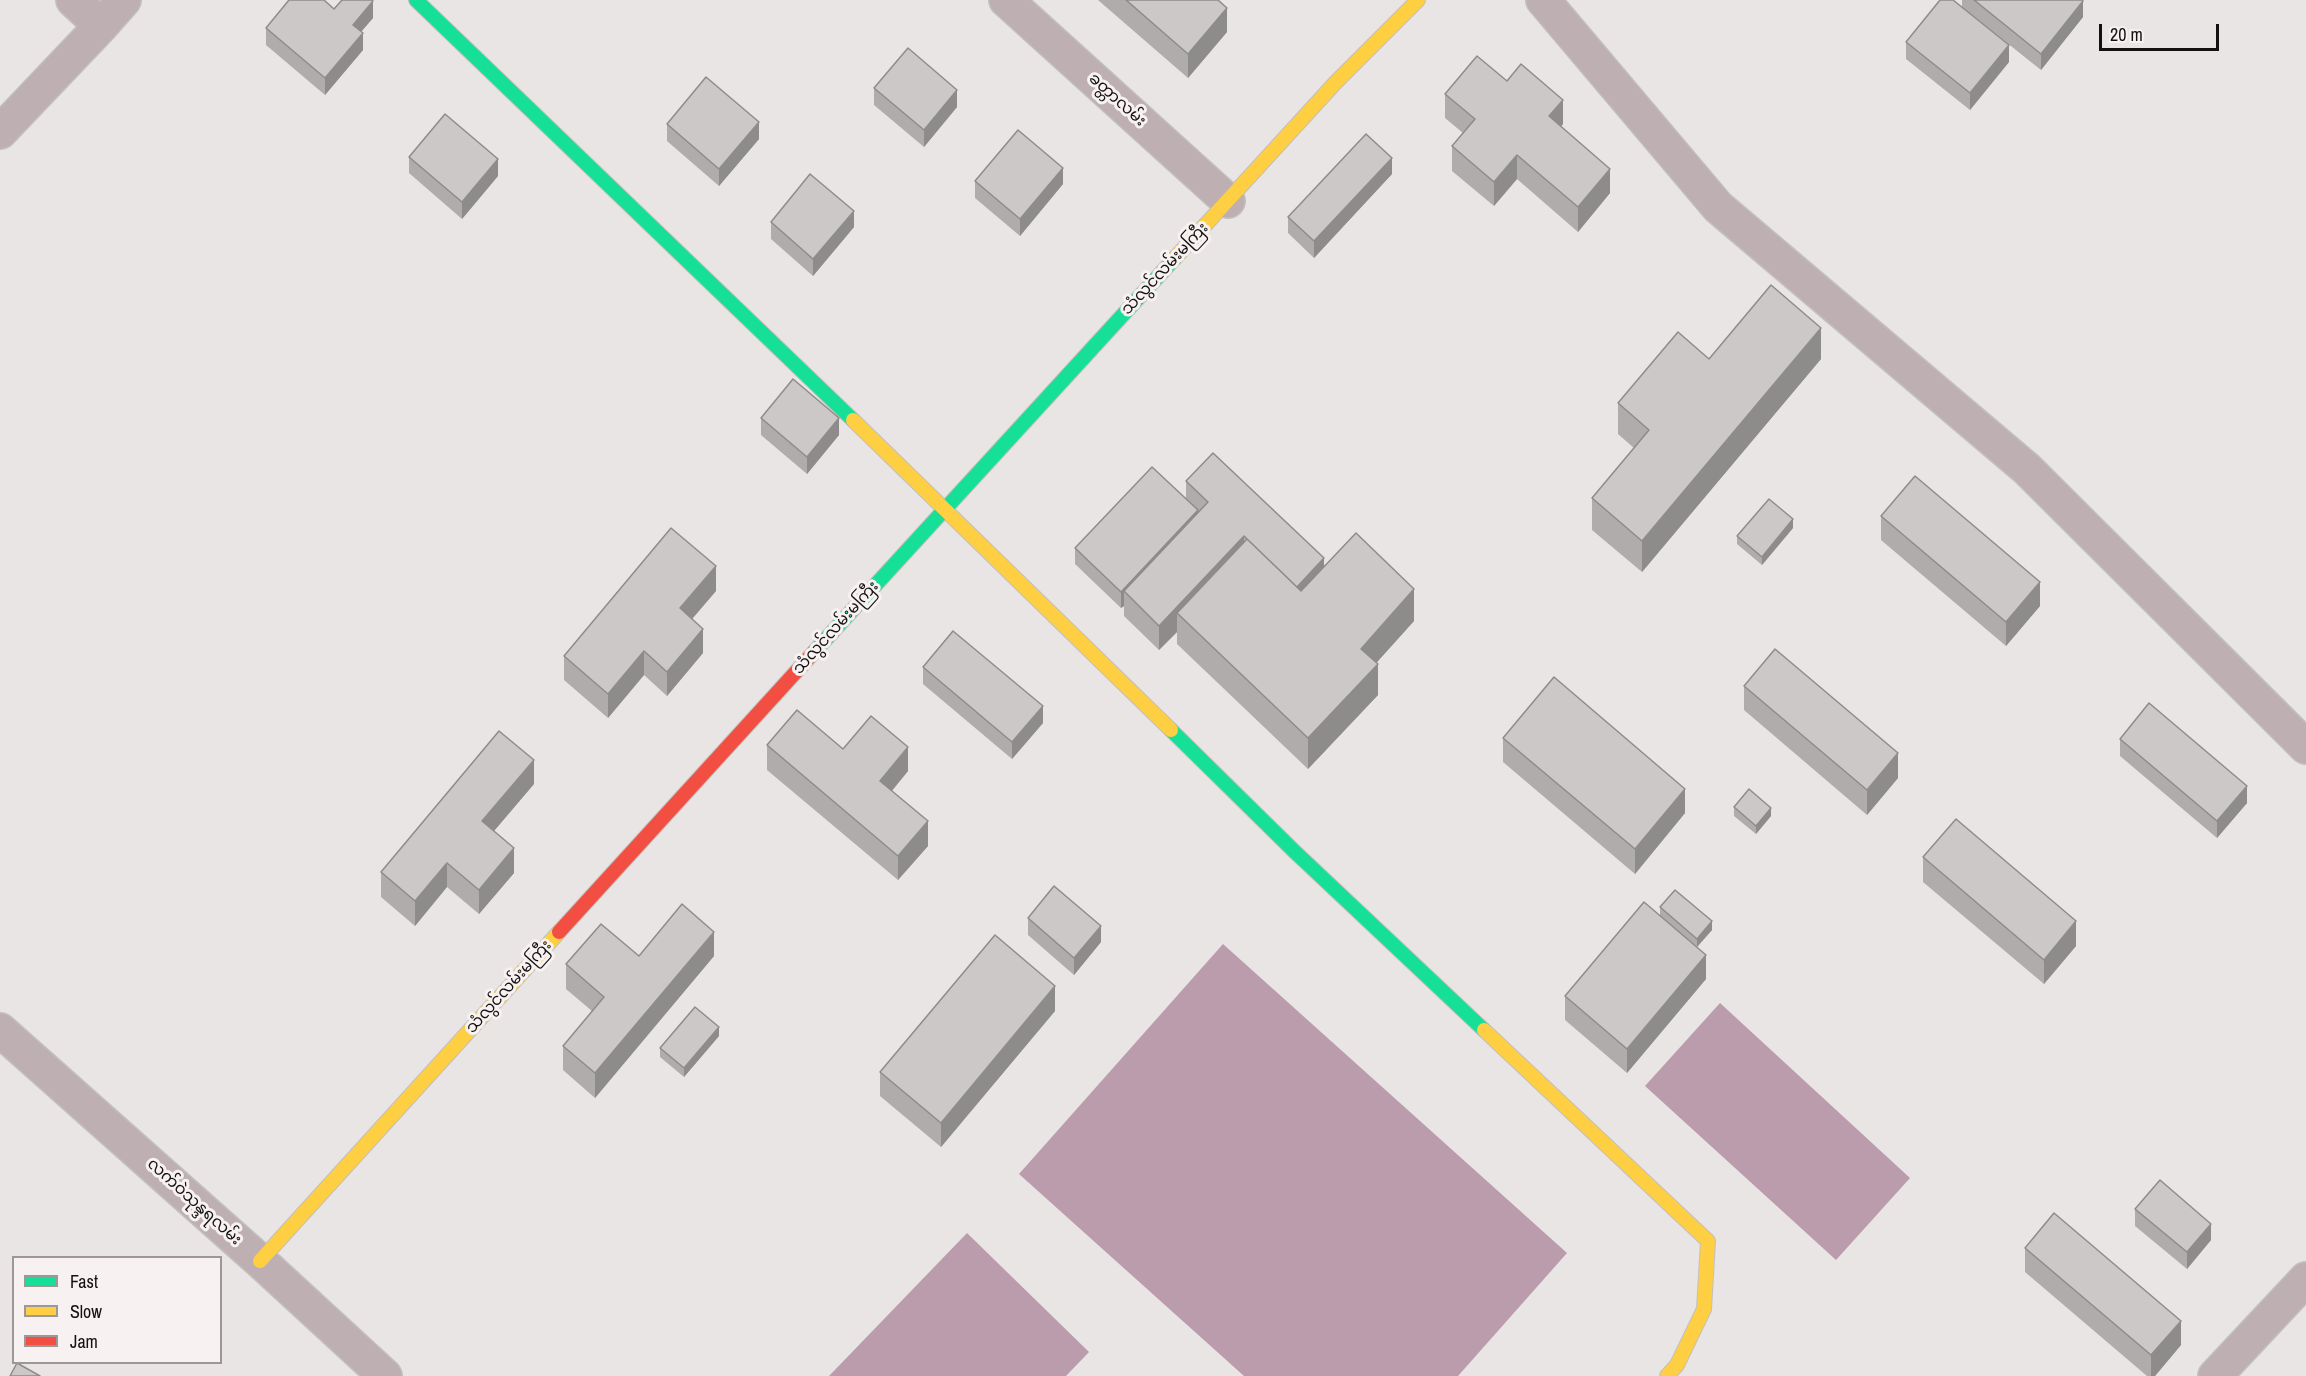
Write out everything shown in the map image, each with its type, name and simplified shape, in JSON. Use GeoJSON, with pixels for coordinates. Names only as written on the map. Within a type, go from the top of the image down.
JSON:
{"type":"FeatureCollection","features":[{"type":"Feature","properties":{"kind":"street"},"geometry":{"type":"LineString","coordinates":[[73,0],[101,26]]}},
{"type":"Feature","properties":{"kind":"street"},"geometry":{"type":"LineString","coordinates":[[0,132],[124,0]]}},
{"type":"Feature","properties":{"kind":"street"},"geometry":{"type":"LineString","coordinates":[[416,0],[945,508],[1294,851],[1708,1241],[1704,1309],[1677,1365],[1667,1376]]}},
{"type":"Feature","properties":{"kind":"street","name":"ခတ္တာလမ်း"},"geometry":{"type":"LineString","coordinates":[[1006,0],[1228,201]]}},
{"type":"Feature","properties":{"kind":"street","name":"သံလွင်လမ်းမကြီး"},"geometry":{"type":"LineString","coordinates":[[260,1261],[1336,82],[1418,0]]}},
{"type":"Feature","properties":{"kind":"street"},"geometry":{"type":"LineString","coordinates":[[1543,0],[1718,207],[2027,469],[2306,747]]}},
{"type":"Feature","properties":{"kind":"street","name":"လက်ဝဲသုန္ဒရလမ်း"},"geometry":{"type":"LineString","coordinates":[[0,1030],[260,1261],[385,1376]]}},
{"type":"Feature","properties":{"kind":"street"},"geometry":{"type":"LineString","coordinates":[[2215,1376],[2306,1279]]}},
{"type":"Feature","properties":{"kind":"shaded area"},"geometry":{"type":"Polygon","coordinates":[[[1223,944],[1567,1253],[1458,1376],[1244,1376],[1019,1174],[1223,944]]]}},
{"type":"Feature","properties":{"kind":"shaded area"},"geometry":{"type":"Polygon","coordinates":[[[1720,1003],[1910,1178],[1836,1260],[1645,1086],[1720,1003]]]}},
{"type":"Feature","properties":{"kind":"shaded area"},"geometry":{"type":"Polygon","coordinates":[[[967,1233],[1089,1352],[1066,1376],[829,1376],[967,1233]]]}},
{"type":"Feature","properties":{"kind":"building"},"geometry":{"type":"Polygon","coordinates":[[[289,0],[324,0],[334,9],[342,0],[373,1],[353,25],[363,33],[325,78],[266,28],[289,0]]]}},
{"type":"Feature","properties":{"kind":"building"},"geometry":{"type":"Polygon","coordinates":[[[1126,0],[1218,0],[1227,8],[1188,54],[1126,0]]]}},
{"type":"Feature","properties":{"kind":"building"},"geometry":{"type":"Polygon","coordinates":[[[1940,0],[1953,0],[2009,45],[1970,93],[1906,42],[1940,0]]]}},
{"type":"Feature","properties":{"kind":"building"},"geometry":{"type":"Polygon","coordinates":[[[1974,0],[2082,0],[2083,1],[2041,54],[1974,0]]]}},
{"type":"Feature","properties":{"kind":"building"},"geometry":{"type":"Polygon","coordinates":[[[908,48],[957,90],[924,130],[874,88],[908,48]]]}},
{"type":"Feature","properties":{"kind":"building"},"geometry":{"type":"Polygon","coordinates":[[[1477,56],[1507,81],[1521,64],[1563,100],[1549,116],[1610,169],[1578,207],[1517,155],[1494,182],[1452,146],[1475,119],[1445,94],[1477,56]]]}},
{"type":"Feature","properties":{"kind":"building"},"geometry":{"type":"Polygon","coordinates":[[[706,77],[759,122],[719,169],[667,124],[706,77]]]}},
{"type":"Feature","properties":{"kind":"building"},"geometry":{"type":"Polygon","coordinates":[[[445,114],[498,159],[462,202],[409,157],[445,114]]]}},
{"type":"Feature","properties":{"kind":"building"},"geometry":{"type":"Polygon","coordinates":[[[1018,130],[1063,168],[1020,219],[975,181],[1018,130]]]}},
{"type":"Feature","properties":{"kind":"building"},"geometry":{"type":"Polygon","coordinates":[[[1366,134],[1392,158],[1314,241],[1288,217],[1366,134]]]}},
{"type":"Feature","properties":{"kind":"building"},"geometry":{"type":"Polygon","coordinates":[[[810,174],[854,211],[813,259],[771,222],[810,174]]]}},
{"type":"Feature","properties":{"kind":"building"},"geometry":{"type":"Polygon","coordinates":[[[1771,285],[1821,328],[1642,541],[1592,498],[1649,430],[1618,403],[1678,332],[1709,359],[1771,285]]]}},
{"type":"Feature","properties":{"kind":"building"},"geometry":{"type":"Polygon","coordinates":[[[793,379],[839,418],[807,457],[761,418],[793,379]]]}},
{"type":"Feature","properties":{"kind":"building"},"geometry":{"type":"Polygon","coordinates":[[[1213,453],[1324,558],[1297,587],[1244,536],[1159,626],[1124,591],[1208,502],[1186,481],[1213,453]]]}},
{"type":"Feature","properties":{"kind":"building"},"geometry":{"type":"Polygon","coordinates":[[[1152,467],[1198,510],[1121,592],[1075,548],[1152,467]]]}},
{"type":"Feature","properties":{"kind":"building"},"geometry":{"type":"Polygon","coordinates":[[[1915,476],[2040,582],[2006,622],[1881,516],[1915,476]]]}},
{"type":"Feature","properties":{"kind":"building"},"geometry":{"type":"Polygon","coordinates":[[[1769,499],[1793,519],[1762,557],[1737,536],[1769,499]]]}},
{"type":"Feature","properties":{"kind":"building"},"geometry":{"type":"Polygon","coordinates":[[[671,528],[716,566],[680,608],[703,629],[667,672],[644,651],[608,694],[564,656],[671,528]]]}},
{"type":"Feature","properties":{"kind":"building"},"geometry":{"type":"Polygon","coordinates":[[[1356,533],[1414,589],[1361,649],[1378,664],[1308,738],[1177,613],[1247,539],[1301,591],[1356,533]]]}},
{"type":"Feature","properties":{"kind":"building"},"geometry":{"type":"Polygon","coordinates":[[[953,631],[1043,706],[1012,742],[923,667],[953,631]]]}},
{"type":"Feature","properties":{"kind":"building"},"geometry":{"type":"Polygon","coordinates":[[[1775,649],[1898,753],[1867,790],[1744,686],[1775,649]]]}},
{"type":"Feature","properties":{"kind":"building"},"geometry":{"type":"Polygon","coordinates":[[[1554,677],[1685,789],[1635,849],[1503,738],[1554,677]]]}},
{"type":"Feature","properties":{"kind":"building"},"geometry":{"type":"Polygon","coordinates":[[[2149,703],[2247,786],[2217,821],[2120,739],[2149,703]]]}},
{"type":"Feature","properties":{"kind":"building"},"geometry":{"type":"Polygon","coordinates":[[[797,710],[843,749],[871,716],[908,747],[880,781],[928,821],[898,856],[767,745],[797,710]]]}},
{"type":"Feature","properties":{"kind":"building"},"geometry":{"type":"Polygon","coordinates":[[[499,731],[534,760],[482,821],[514,848],[479,890],[447,863],[415,901],[381,872],[499,731]]]}},
{"type":"Feature","properties":{"kind":"building"},"geometry":{"type":"Polygon","coordinates":[[[1749,789],[1771,808],[1756,826],[1734,807],[1749,789]]]}},
{"type":"Feature","properties":{"kind":"building"},"geometry":{"type":"Polygon","coordinates":[[[1956,819],[2076,921],[2044,960],[1923,857],[1956,819]]]}},
{"type":"Feature","properties":{"kind":"building"},"geometry":{"type":"Polygon","coordinates":[[[1054,886],[1101,926],[1074,958],[1028,918],[1054,886]]]}},
{"type":"Feature","properties":{"kind":"building"},"geometry":{"type":"Polygon","coordinates":[[[1675,890],[1712,921],[1697,939],[1660,907],[1675,890]]]}},
{"type":"Feature","properties":{"kind":"building"},"geometry":{"type":"Polygon","coordinates":[[[1644,902],[1706,955],[1627,1049],[1565,996],[1644,902]]]}},
{"type":"Feature","properties":{"kind":"building"},"geometry":{"type":"Polygon","coordinates":[[[682,904],[714,932],[595,1073],[563,1046],[604,997],[566,964],[601,924],[639,956],[682,904]]]}},
{"type":"Feature","properties":{"kind":"building"},"geometry":{"type":"Polygon","coordinates":[[[995,935],[1055,986],[941,1123],[880,1072],[995,935]]]}},
{"type":"Feature","properties":{"kind":"building"},"geometry":{"type":"Polygon","coordinates":[[[695,1007],[719,1027],[684,1068],[660,1048],[695,1007]]]}},
{"type":"Feature","properties":{"kind":"building"},"geometry":{"type":"Polygon","coordinates":[[[2160,1180],[2211,1224],[2187,1252],[2135,1209],[2160,1180]]]}},
{"type":"Feature","properties":{"kind":"building"},"geometry":{"type":"Polygon","coordinates":[[[2054,1213],[2181,1321],[2151,1355],[2025,1248],[2054,1213]]]}},
{"type":"Feature","properties":{"kind":"building"},"geometry":{"type":"Polygon","coordinates":[[[16,1364],[19,1364],[40,1376],[10,1376],[16,1364]]]}},
{"type":"Feature","properties":{"kind":"traffic: fast"},"geometry":{"type":"LineString","coordinates":[[416,0],[853,420]]}},
{"type":"Feature","properties":{"kind":"traffic: fast"},"geometry":{"type":"LineString","coordinates":[[815,651],[1175,258]]}},
{"type":"Feature","properties":{"kind":"traffic: fast"},"geometry":{"type":"LineString","coordinates":[[1171,730],[1294,851],[1484,1030]]}},
{"type":"Feature","properties":{"kind":"traffic: slow"},"geometry":{"type":"LineString","coordinates":[[1175,258],[1336,82],[1418,0]]}},
{"type":"Feature","properties":{"kind":"traffic: slow"},"geometry":{"type":"LineString","coordinates":[[853,420],[1171,730]]}},
{"type":"Feature","properties":{"kind":"traffic: slow"},"geometry":{"type":"LineString","coordinates":[[260,1261],[559,932]]}},
{"type":"Feature","properties":{"kind":"traffic: slow"},"geometry":{"type":"LineString","coordinates":[[1484,1030],[1708,1241],[1704,1309],[1677,1365],[1667,1376]]}},
{"type":"Feature","properties":{"kind":"traffic: jam"},"geometry":{"type":"LineString","coordinates":[[559,932],[815,651]]}}]}
